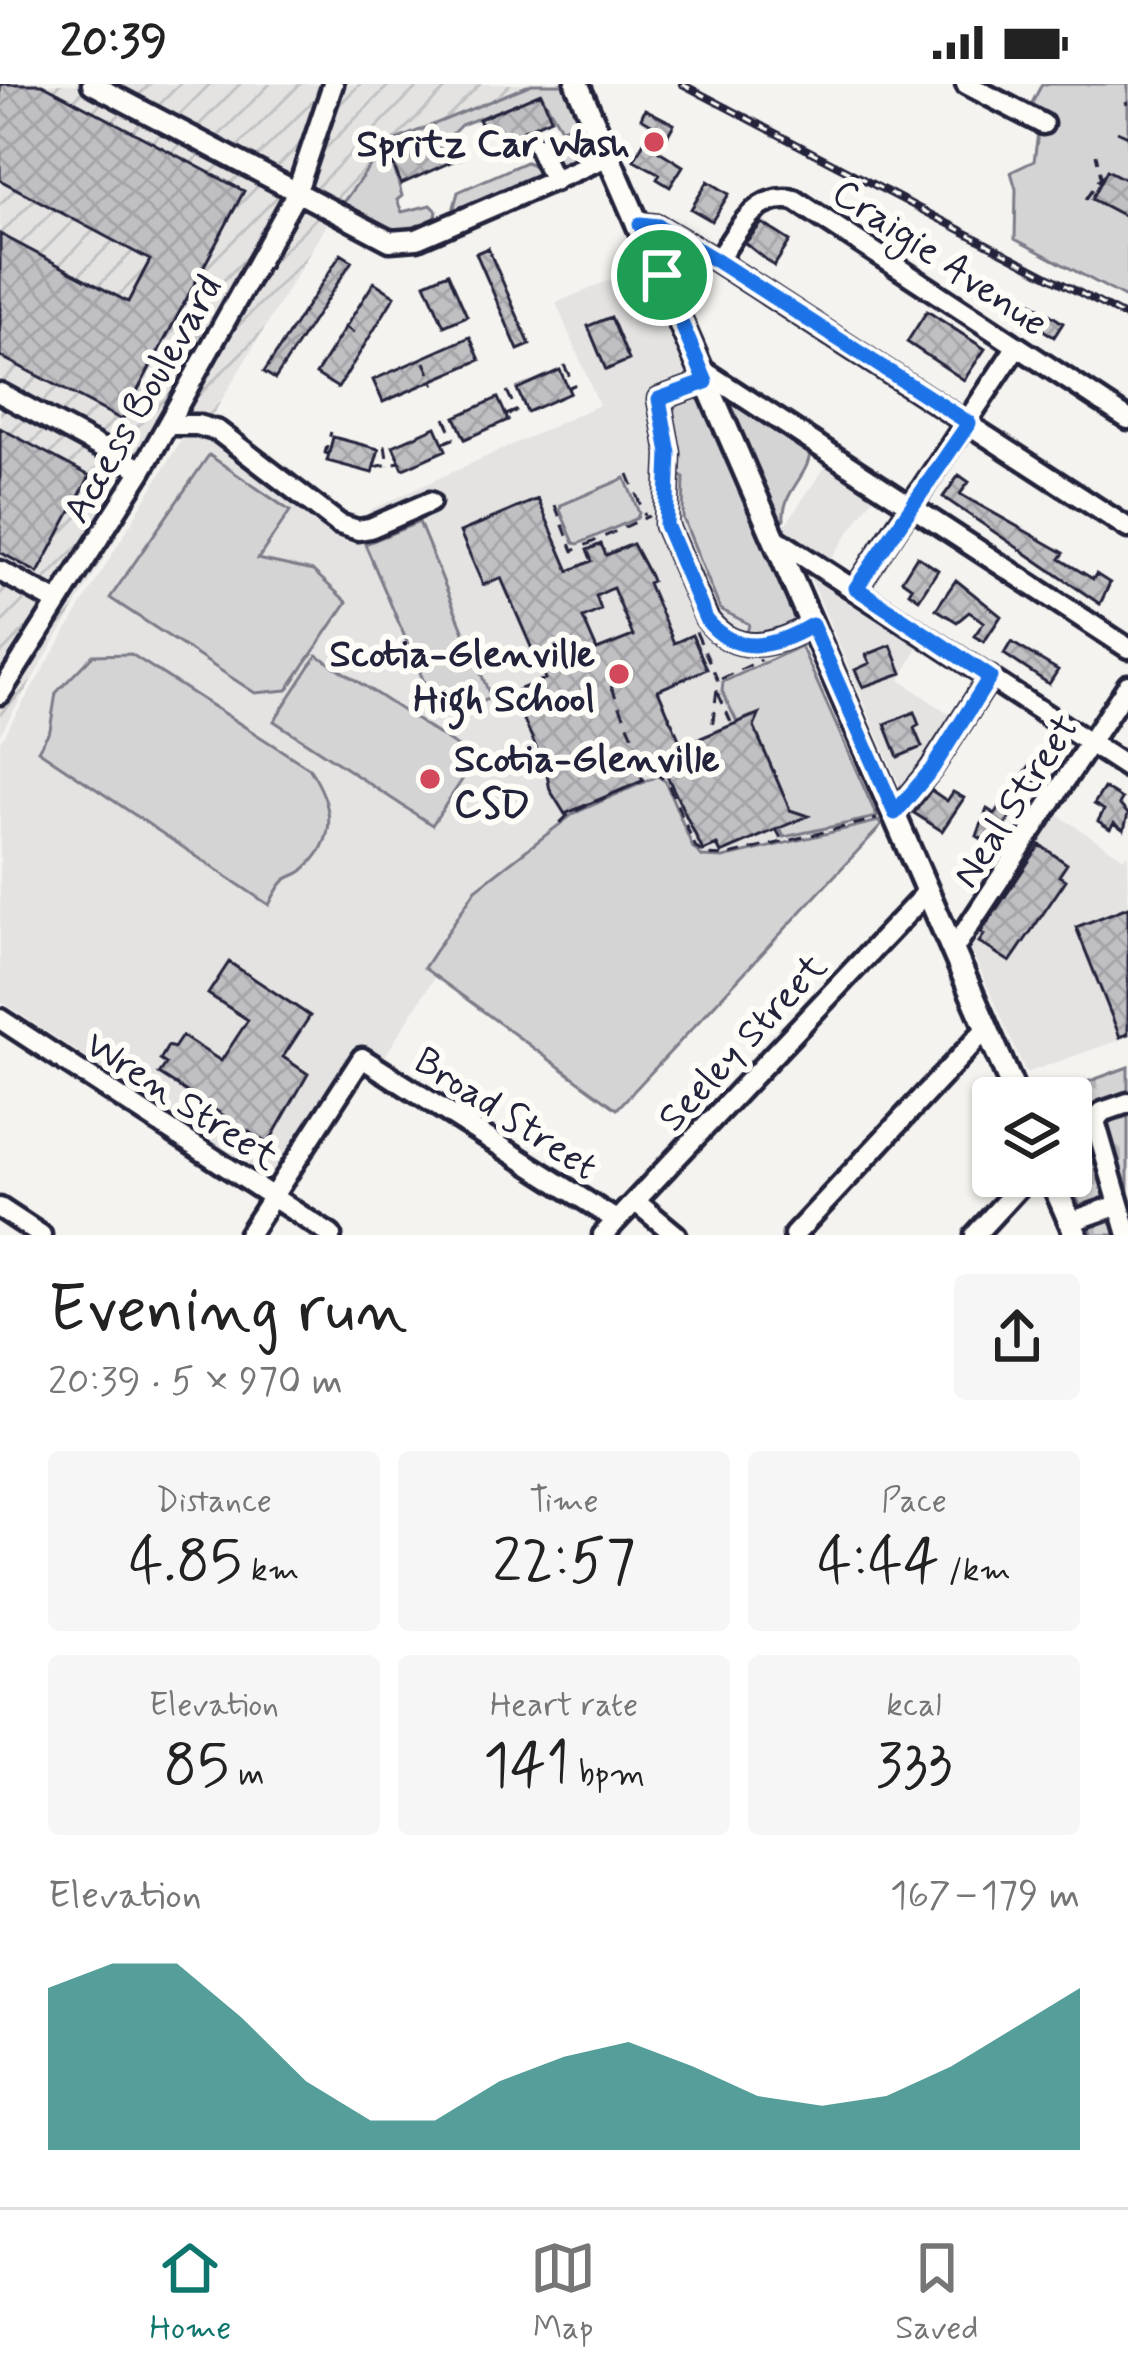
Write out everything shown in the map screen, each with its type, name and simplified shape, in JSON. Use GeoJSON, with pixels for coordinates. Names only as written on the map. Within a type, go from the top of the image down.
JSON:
{"type":"FeatureCollection","features":[{"type":"Feature","properties":{"kind":"main road"},"geometry":{"type":"LineString","coordinates":[[578,84],[778,540],[887,816],[928,891],[1008,1077]]}},
{"type":"Feature","properties":{"kind":"main road"},"geometry":{"type":"LineString","coordinates":[[1059,1197],[1073,1228]]}},
{"type":"Feature","properties":{"kind":"street"},"geometry":{"type":"LineString","coordinates":[[92,84],[378,236],[404,242],[609,156]]}},
{"type":"Feature","properties":{"kind":"street","name":"Access Boulevard"},"geometry":{"type":"LineString","coordinates":[[0,694],[142,470],[296,194],[333,84]]}},
{"type":"Feature","properties":{"kind":"street"},"geometry":{"type":"LineString","coordinates":[[966,84],[1043,124]]}},
{"type":"Feature","properties":{"kind":"street"},"geometry":{"type":"LineString","coordinates":[[538,146],[554,181]]}},
{"type":"Feature","properties":{"kind":"street","name":"Craigie Avenue"},"geometry":{"type":"LineString","coordinates":[[717,261],[752,211],[774,198],[806,204],[1128,419]]}},
{"type":"Feature","properties":{"kind":"street"},"geometry":{"type":"LineString","coordinates":[[640,224],[658,226],[717,261],[1128,528]]}},
{"type":"Feature","properties":{"kind":"street"},"geometry":{"type":"LineString","coordinates":[[856,588],[1016,346]]}},
{"type":"Feature","properties":{"kind":"street"},"geometry":{"type":"LineString","coordinates":[[812,625],[764,646],[732,640],[706,619],[666,525],[669,453],[659,399],[703,376],[913,506],[1128,648]]}},
{"type":"Feature","properties":{"kind":"street"},"geometry":{"type":"LineString","coordinates":[[0,393],[142,470]]}},
{"type":"Feature","properties":{"kind":"street"},"geometry":{"type":"LineString","coordinates":[[167,425],[218,431],[339,524],[358,530],[430,502]]}},
{"type":"Feature","properties":{"kind":"street"},"geometry":{"type":"LineString","coordinates":[[778,540],[1128,768]]}},
{"type":"Feature","properties":{"kind":"street"},"geometry":{"type":"LineString","coordinates":[[0,572],[56,602]]}},
{"type":"Feature","properties":{"kind":"street"},"geometry":{"type":"LineString","coordinates":[[887,816],[932,769],[990,677]]}},
{"type":"Feature","properties":{"kind":"street","name":"Neal Street"},"geometry":{"type":"LineString","coordinates":[[953,950],[1044,826],[1128,685]]}},
{"type":"Feature","properties":{"kind":"street","name":"Seeley Street"},"geometry":{"type":"LineString","coordinates":[[609,1228],[928,891]]}},
{"type":"Feature","properties":{"kind":"street","name":"Wren Street"},"geometry":{"type":"LineString","coordinates":[[0,1019],[331,1235]]}},
{"type":"Feature","properties":{"kind":"street"},"geometry":{"type":"LineString","coordinates":[[794,1235],[987,1028]]}},
{"type":"Feature","properties":{"kind":"street","name":"Broad Street"},"geometry":{"type":"LineString","coordinates":[[272,1196],[362,1058],[609,1228]]}},
{"type":"Feature","properties":{"kind":"street"},"geometry":{"type":"LineString","coordinates":[[1128,1103],[1102,1112],[1095,1121],[1128,1235]]}},
{"type":"Feature","properties":{"kind":"street"},"geometry":{"type":"LineString","coordinates":[[248,1235],[272,1196]]}},
{"type":"Feature","properties":{"kind":"street"},"geometry":{"type":"LineString","coordinates":[[975,1235],[1010,1197]]}},
{"type":"Feature","properties":{"kind":"street","name":"Broad Street"},"geometry":{"type":"LineString","coordinates":[[636,1202],[676,1235]]}},
{"type":"Feature","properties":{"kind":"street"},"geometry":{"type":"LineString","coordinates":[[1073,1228],[1122,1204]]}},
{"type":"Feature","properties":{"kind":"street"},"geometry":{"type":"LineString","coordinates":[[0,1208],[41,1235]]}},
{"type":"Feature","properties":{"kind":"path"},"geometry":{"type":"LineString","coordinates":[[1117,130],[1128,136]]}},
{"type":"Feature","properties":{"kind":"path"},"geometry":{"type":"LineString","coordinates":[[1086,199],[1101,177],[1096,154]]}},
{"type":"Feature","properties":{"kind":"path"},"geometry":{"type":"LineString","coordinates":[[344,326],[361,338]]}},
{"type":"Feature","properties":{"kind":"path"},"geometry":{"type":"LineString","coordinates":[[425,362],[435,385]]}},
{"type":"Feature","properties":{"kind":"path"},"geometry":{"type":"LineString","coordinates":[[564,365],[574,385],[568,388]]}},
{"type":"Feature","properties":{"kind":"path"},"geometry":{"type":"LineString","coordinates":[[507,391],[516,410]]}},
{"type":"Feature","properties":{"kind":"path"},"geometry":{"type":"LineString","coordinates":[[506,415],[524,407]]}},
{"type":"Feature","properties":{"kind":"path"},"geometry":{"type":"LineString","coordinates":[[445,418],[454,438]]}},
{"type":"Feature","properties":{"kind":"path"},"geometry":{"type":"LineString","coordinates":[[328,454],[331,432]]}},
{"type":"Feature","properties":{"kind":"path"},"geometry":{"type":"LineString","coordinates":[[443,443],[463,434]]}},
{"type":"Feature","properties":{"kind":"path"},"geometry":{"type":"LineString","coordinates":[[385,445],[388,466]]}},
{"type":"Feature","properties":{"kind":"path"},"geometry":{"type":"LineString","coordinates":[[374,467],[400,462]]}},
{"type":"Feature","properties":{"kind":"path"},"geometry":{"type":"LineString","coordinates":[[555,505],[573,551],[648,517],[628,474]]}},
{"type":"Feature","properties":{"kind":"path"},"geometry":{"type":"LineString","coordinates":[[696,632],[718,681],[712,729]]}},
{"type":"Feature","properties":{"kind":"path"},"geometry":{"type":"LineString","coordinates":[[718,681],[768,656]]}},
{"type":"Feature","properties":{"kind":"path"},"geometry":{"type":"LineString","coordinates":[[610,686],[651,777]]}},
{"type":"Feature","properties":{"kind":"path"},"geometry":{"type":"LineString","coordinates":[[717,692],[731,722]]}},
{"type":"Feature","properties":{"kind":"path"},"geometry":{"type":"LineString","coordinates":[[560,823],[569,814],[663,776],[696,848],[706,855],[887,816]]}},
{"type":"Feature","properties":{"kind":"path"},"geometry":{"type":"LineString","coordinates":[[776,829],[782,840]]}},
{"type":"Feature","properties":{"kind":"shaded area"},"geometry":{"type":"Polygon","coordinates":[[[0,84],[532,84],[386,144],[325,227],[214,413],[176,436],[0,734],[0,84]]]}},
{"type":"Feature","properties":{"kind":"shaded area","name":"Scotia-Glenville CSD"},"geometry":{"type":"Polygon","coordinates":[[[642,266],[799,617],[802,646],[881,826],[617,1109],[436,975],[384,1058],[359,1044],[270,1179],[0,1001],[0,741],[181,440],[191,437],[215,444],[348,541],[358,543],[370,510],[599,405],[556,303],[642,266]]]}},
{"type":"Feature","properties":{"kind":"shaded area"},"geometry":{"type":"Polygon","coordinates":[[[830,460],[877,492],[828,563],[787,534],[785,525],[830,460]]]}},
{"type":"Feature","properties":{"kind":"shaded area"},"geometry":{"type":"Polygon","coordinates":[[[817,575],[921,642],[900,680],[957,720],[915,782],[901,789],[810,577],[817,575]]]}},
{"type":"Feature","properties":{"kind":"shaded area"},"geometry":{"type":"Polygon","coordinates":[[[1058,815],[1124,858],[1128,853],[1128,1037],[1026,1073],[971,949],[1058,815]]]}},
{"type":"Feature","properties":{"kind":"green space"},"geometry":{"type":"Polygon","coordinates":[[[532,84],[567,84],[586,135],[580,154],[569,163],[553,172],[548,151],[574,137],[568,126],[561,128],[541,94],[461,125],[450,136],[460,159],[453,161],[442,136],[391,156],[402,212],[431,205],[437,211],[435,222],[398,229],[339,208],[386,144],[532,84]]]}},
{"type":"Feature","properties":{"kind":"green space"},"geometry":{"type":"Polygon","coordinates":[[[1042,84],[1128,84],[1128,299],[1015,239],[1016,189],[1011,172],[1034,161],[1038,133],[1022,122],[1042,84]]]}},
{"type":"Feature","properties":{"kind":"green space"},"geometry":{"type":"Polygon","coordinates":[[[526,162],[538,167],[542,177],[461,211],[454,207],[458,192],[526,162]]]}},
{"type":"Feature","properties":{"kind":"green space"},"geometry":{"type":"Polygon","coordinates":[[[694,396],[703,403],[799,617],[776,633],[747,634],[749,624],[720,609],[683,518],[684,478],[675,474],[673,416],[678,399],[694,396]]]}},
{"type":"Feature","properties":{"kind":"green space"},"geometry":{"type":"Polygon","coordinates":[[[730,396],[810,446],[807,465],[780,521],[728,401],[730,396]]]}},
{"type":"Feature","properties":{"kind":"green space"},"geometry":{"type":"Polygon","coordinates":[[[209,455],[290,511],[258,559],[313,571],[347,602],[287,690],[255,693],[110,598],[209,455]]]}},
{"type":"Feature","properties":{"kind":"green space"},"geometry":{"type":"Polygon","coordinates":[[[625,478],[637,518],[574,543],[561,505],[625,478]]]}},
{"type":"Feature","properties":{"kind":"green space"},"geometry":{"type":"Polygon","coordinates":[[[419,522],[491,698],[440,719],[365,544],[419,522]]]}},
{"type":"Feature","properties":{"kind":"green space"},"geometry":{"type":"Polygon","coordinates":[[[801,646],[877,817],[784,837],[779,827],[791,813],[753,724],[757,720],[752,716],[737,722],[722,691],[723,682],[801,646]]]}},
{"type":"Feature","properties":{"kind":"green space"},"geometry":{"type":"Polygon","coordinates":[[[131,654],[309,768],[317,781],[327,808],[327,834],[314,859],[282,882],[269,905],[38,750],[50,730],[56,693],[93,655],[131,654]]]}},
{"type":"Feature","properties":{"kind":"green space"},"geometry":{"type":"Polygon","coordinates":[[[317,655],[476,759],[432,825],[274,721],[317,655]]]}},
{"type":"Feature","properties":{"kind":"green space"},"geometry":{"type":"Polygon","coordinates":[[[658,776],[665,781],[693,848],[703,857],[723,858],[879,821],[881,826],[617,1109],[424,968],[476,889],[573,814],[658,776]]]}},
{"type":"Feature","properties":{"kind":"green space"},"geometry":{"type":"Polygon","coordinates":[[[1128,1067],[1128,1235],[1093,1235],[1076,1197],[1092,1197],[1092,1080],[1128,1067]]]}},
{"type":"Feature","properties":{"kind":"building"},"geometry":{"type":"Polygon","coordinates":[[[0,84],[42,84],[244,191],[122,420],[0,356],[0,234],[128,302],[150,260],[0,180],[0,84]]]}},
{"type":"Feature","properties":{"kind":"building"},"geometry":{"type":"Polygon","coordinates":[[[541,93],[551,118],[501,140],[496,128],[485,133],[479,119],[541,93]]]}},
{"type":"Feature","properties":{"kind":"building","name":"Spritz Car Wash"},"geometry":{"type":"Polygon","coordinates":[[[645,109],[674,124],[659,151],[683,166],[670,187],[657,179],[660,174],[634,160],[653,125],[641,118],[645,109]]]}},
{"type":"Feature","properties":{"kind":"building"},"geometry":{"type":"Polygon","coordinates":[[[443,136],[453,161],[401,184],[390,156],[443,136]]]}},
{"type":"Feature","properties":{"kind":"building"},"geometry":{"type":"Polygon","coordinates":[[[1107,170],[1128,181],[1128,218],[1092,199],[1107,170]]]}},
{"type":"Feature","properties":{"kind":"building"},"geometry":{"type":"Polygon","coordinates":[[[708,181],[729,194],[712,221],[691,209],[708,181]]]}},
{"type":"Feature","properties":{"kind":"building"},"geometry":{"type":"Polygon","coordinates":[[[762,223],[790,241],[774,266],[745,243],[762,223]]]}},
{"type":"Feature","properties":{"kind":"building"},"geometry":{"type":"Polygon","coordinates":[[[488,248],[530,345],[518,350],[476,253],[488,248]]]}},
{"type":"Feature","properties":{"kind":"building"},"geometry":{"type":"Polygon","coordinates":[[[341,254],[352,261],[275,379],[264,372],[341,254]]]}},
{"type":"Feature","properties":{"kind":"building"},"geometry":{"type":"Polygon","coordinates":[[[448,273],[467,316],[444,326],[425,283],[448,273]]]}},
{"type":"Feature","properties":{"kind":"building"},"geometry":{"type":"Polygon","coordinates":[[[374,282],[395,296],[338,388],[316,374],[374,282]]]}},
{"type":"Feature","properties":{"kind":"building"},"geometry":{"type":"Polygon","coordinates":[[[1018,294],[1063,323],[1054,337],[1009,308],[1018,294]]]}},
{"type":"Feature","properties":{"kind":"building"},"geometry":{"type":"Polygon","coordinates":[[[927,311],[985,349],[964,380],[907,342],[927,311]]]}},
{"type":"Feature","properties":{"kind":"building"},"geometry":{"type":"Polygon","coordinates":[[[611,317],[629,360],[606,370],[588,326],[611,317]]]}},
{"type":"Feature","properties":{"kind":"building"},"geometry":{"type":"Polygon","coordinates":[[[470,337],[480,360],[383,402],[373,380],[470,337]]]}},
{"type":"Feature","properties":{"kind":"building"},"geometry":{"type":"Polygon","coordinates":[[[560,370],[570,393],[527,412],[517,389],[560,370]]]}},
{"type":"Feature","properties":{"kind":"building"},"geometry":{"type":"Polygon","coordinates":[[[498,398],[508,420],[465,439],[455,417],[498,398]]]}},
{"type":"Feature","properties":{"kind":"building"},"geometry":{"type":"Polygon","coordinates":[[[436,427],[446,450],[403,469],[393,446],[436,427]]]}},
{"type":"Feature","properties":{"kind":"building"},"geometry":{"type":"Polygon","coordinates":[[[0,428],[90,476],[38,573],[0,552],[0,428]]]}},
{"type":"Feature","properties":{"kind":"building"},"geometry":{"type":"Polygon","coordinates":[[[333,437],[379,449],[372,473],[327,461],[333,437]]]}},
{"type":"Feature","properties":{"kind":"building"},"geometry":{"type":"Polygon","coordinates":[[[959,475],[969,482],[960,494],[1064,553],[1060,559],[1093,579],[1096,574],[1110,583],[1100,604],[943,497],[959,475]]]}},
{"type":"Feature","properties":{"kind":"building","name":"Scotia-Glenville High School"},"geometry":{"type":"Polygon","coordinates":[[[538,499],[569,571],[592,561],[587,550],[601,544],[606,555],[633,544],[674,643],[692,635],[707,669],[658,690],[682,746],[760,713],[754,727],[790,810],[808,816],[721,853],[717,845],[703,851],[666,774],[664,753],[636,765],[643,781],[565,814],[550,790],[521,713],[527,711],[518,690],[545,679],[501,578],[483,585],[460,532],[538,499]],[[613,588],[596,596],[601,610],[583,618],[597,650],[633,636],[613,588]]]}},
{"type":"Feature","properties":{"kind":"building"},"geometry":{"type":"Polygon","coordinates":[[[917,556],[938,570],[919,599],[902,580],[917,556]]]}},
{"type":"Feature","properties":{"kind":"building"},"geometry":{"type":"Polygon","coordinates":[[[956,580],[1001,616],[984,642],[974,636],[984,622],[969,612],[957,622],[936,609],[956,580]]]}},
{"type":"Feature","properties":{"kind":"building"},"geometry":{"type":"Polygon","coordinates":[[[1011,642],[1058,670],[1049,684],[1004,654],[1011,642]]]}},
{"type":"Feature","properties":{"kind":"building"},"geometry":{"type":"Polygon","coordinates":[[[891,645],[902,673],[863,687],[855,670],[870,663],[866,655],[891,645]]]}},
{"type":"Feature","properties":{"kind":"building"},"geometry":{"type":"Polygon","coordinates":[[[914,712],[922,747],[898,757],[885,724],[914,712]]]}},
{"type":"Feature","properties":{"kind":"building"},"geometry":{"type":"Polygon","coordinates":[[[1046,743],[1057,750],[1028,794],[1025,791],[994,846],[977,836],[987,809],[995,814],[1046,743]]]}},
{"type":"Feature","properties":{"kind":"building"},"geometry":{"type":"Polygon","coordinates":[[[1104,788],[1122,799],[1119,804],[1128,814],[1124,830],[1114,823],[1110,829],[1098,821],[1104,810],[1094,804],[1104,788]]]}},
{"type":"Feature","properties":{"kind":"building"},"geometry":{"type":"Polygon","coordinates":[[[931,790],[947,801],[953,792],[964,798],[942,831],[914,813],[931,790]]]}},
{"type":"Feature","properties":{"kind":"building"},"geometry":{"type":"Polygon","coordinates":[[[1040,845],[1067,864],[1059,876],[1066,880],[1010,962],[979,942],[981,932],[1040,845]]]}},
{"type":"Feature","properties":{"kind":"building"},"geometry":{"type":"Polygon","coordinates":[[[1128,907],[1128,1034],[1120,1037],[1076,927],[1128,907]]]}},
{"type":"Feature","properties":{"kind":"building"},"geometry":{"type":"Polygon","coordinates":[[[229,962],[310,1016],[283,1057],[308,1074],[268,1144],[159,1074],[166,1064],[160,1060],[168,1046],[174,1048],[182,1036],[221,1061],[248,1020],[208,994],[229,962]]]}},
{"type":"Feature","properties":{"kind":"railway"},"geometry":{"type":"LineString","coordinates":[[682,84],[1128,318]]}},
{"type":"Feature","properties":{"kind":"place","name":"Spritz Car Wash"},"geometry":{"type":"Point","coordinates":[654,142]}},
{"type":"Feature","properties":{"kind":"place","name":"Scotia-Glenville High School"},"geometry":{"type":"Point","coordinates":[619,674]}},
{"type":"Feature","properties":{"kind":"place","name":"Scotia-Glenville CSD"},"geometry":{"type":"Point","coordinates":[430,779]}},
{"type":"Feature","properties":{"kind":"route"},"geometry":{"type":"LineString","coordinates":[[640,224],[658,226],[717,261],[969,423],[856,588],[990,677],[932,769],[895,813],[812,625],[785,640],[744,645],[717,632],[706,619],[666,525],[669,453],[659,399],[706,382],[662,275],[640,224]]}}]}
